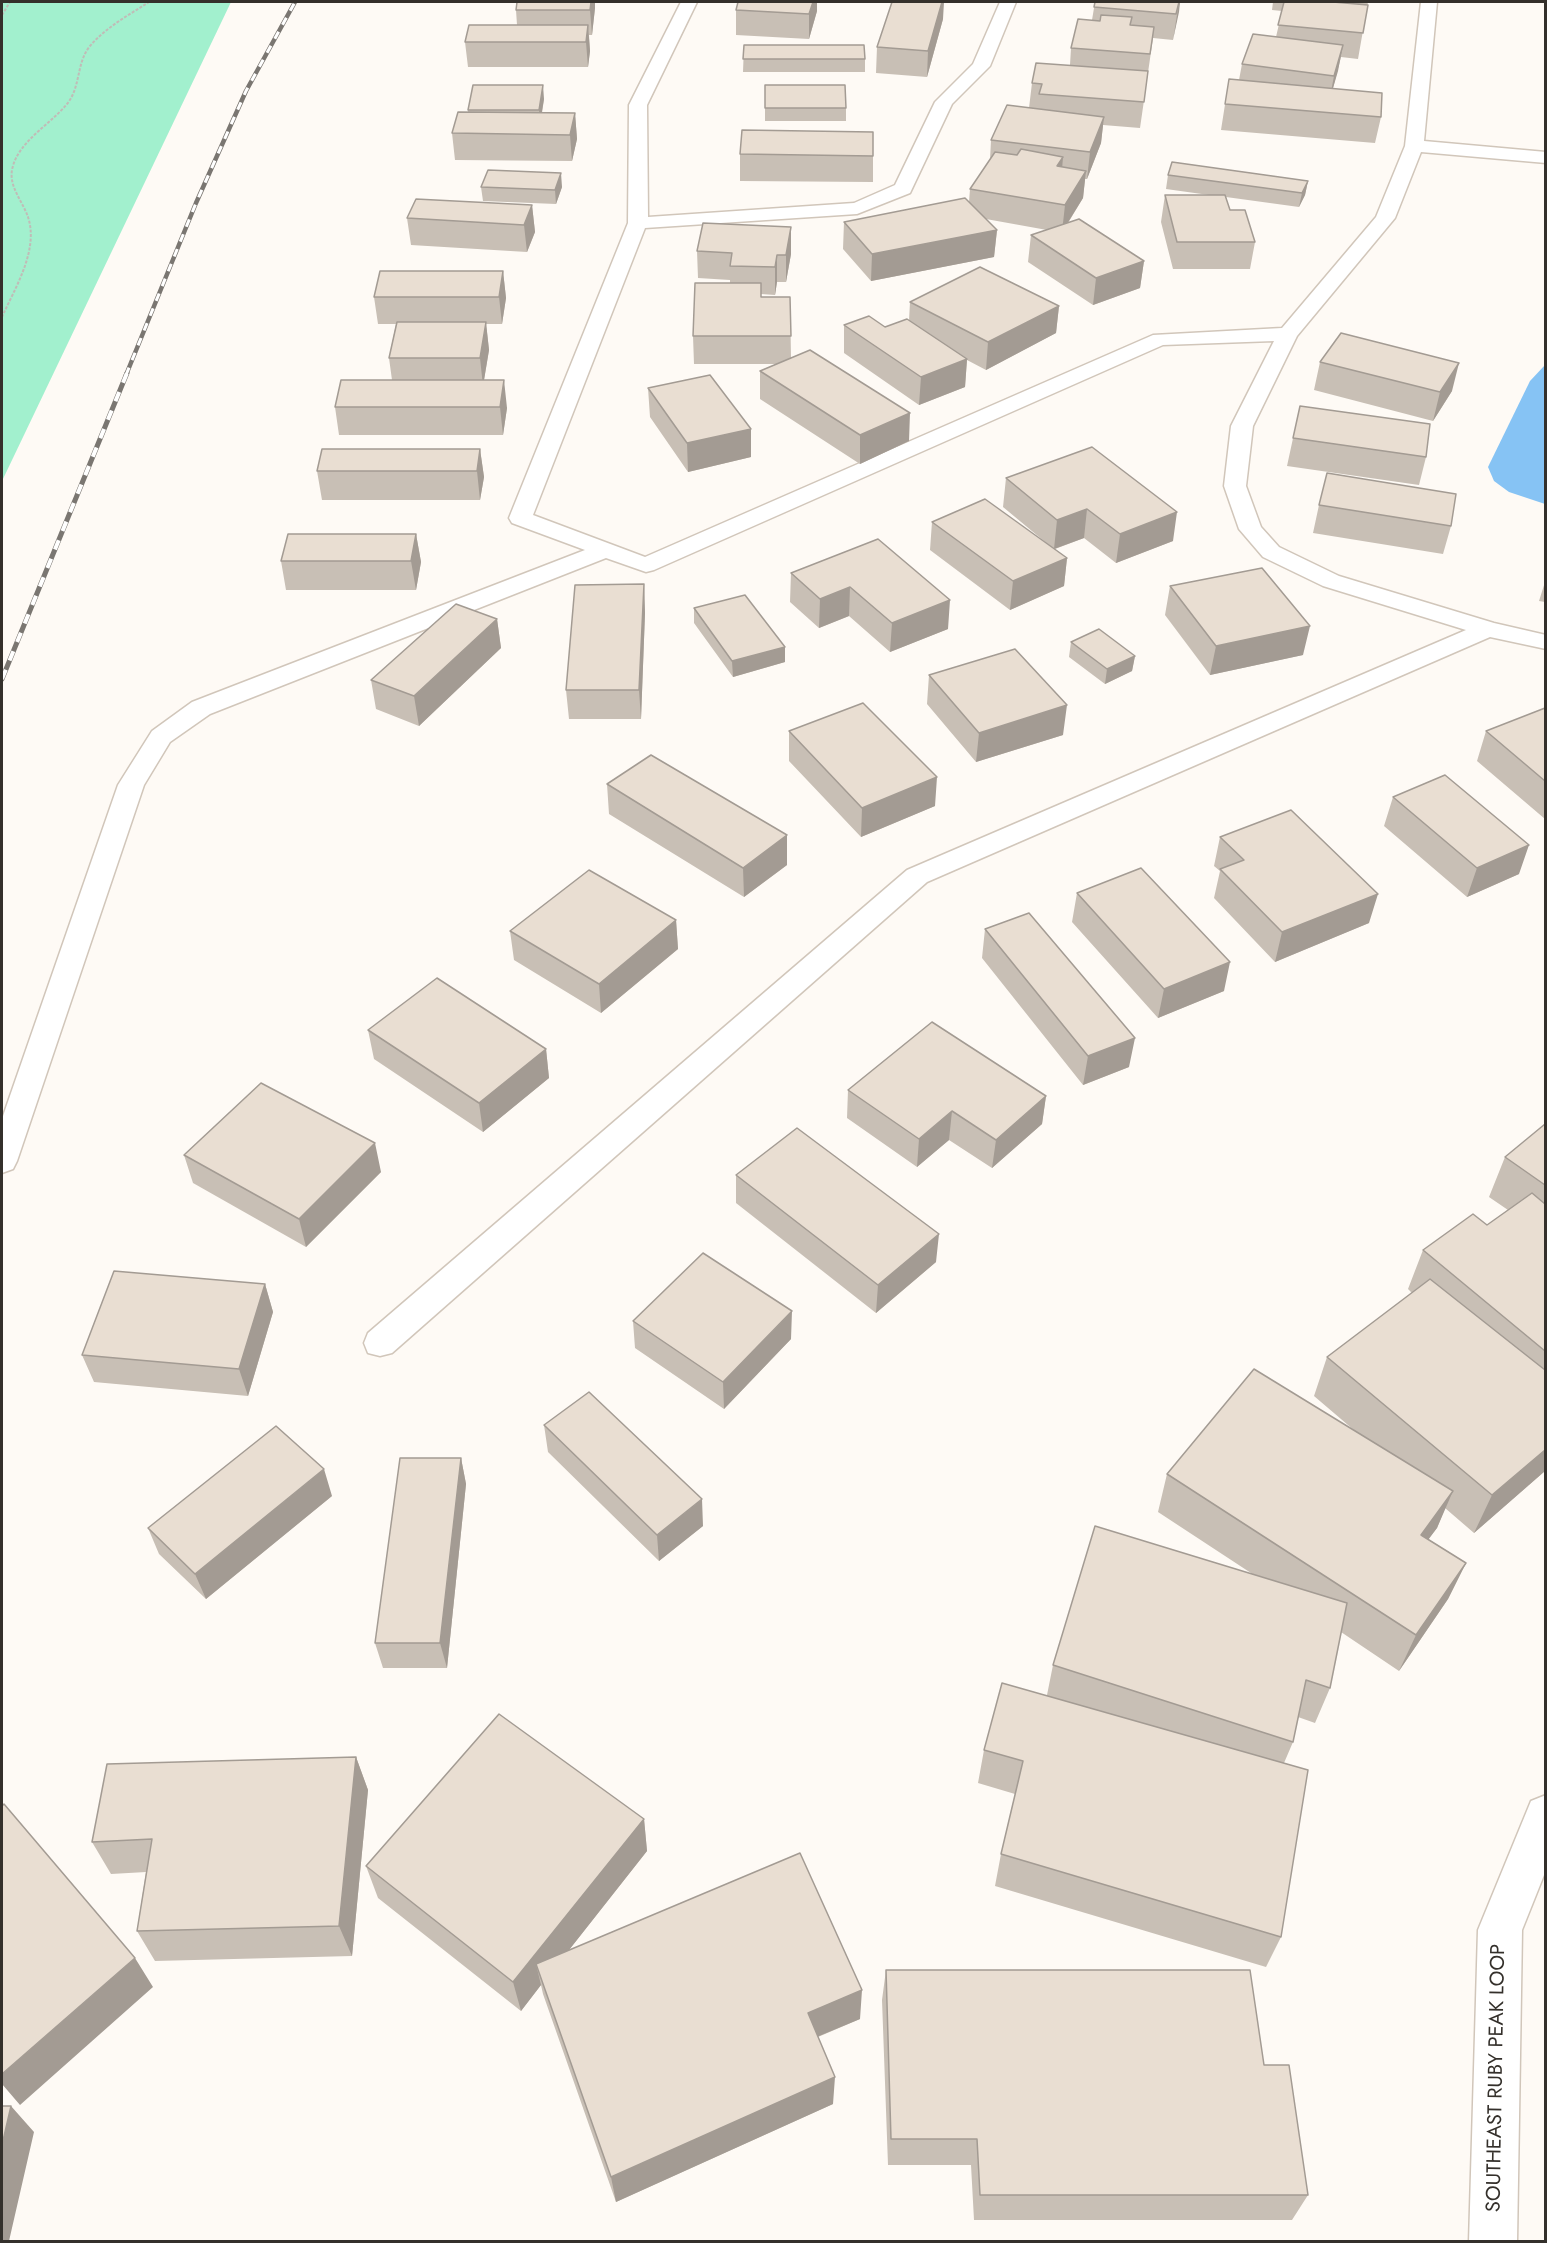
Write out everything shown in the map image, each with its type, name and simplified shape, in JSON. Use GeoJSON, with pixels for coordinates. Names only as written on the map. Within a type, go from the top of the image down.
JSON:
{"type":"FeatureCollection","features":[{"type":"Feature","properties":{"kind":"street","name":"SOUTHEAST RUBY PEAK LOOP"},"geometry":{"type":"LineString","coordinates":[[1493,2241],[1500,1930],[1545,1815]]}},
{"type":"Feature","properties":{"kind":"lane"},"geometry":{"type":"LineString","coordinates":[[689,2],[638,105],[638,224],[520,518],[646,565],[1160,339],[1288,334]]}},
{"type":"Feature","properties":{"kind":"lane"},"geometry":{"type":"LineString","coordinates":[[638,224],[857,208],[903,189],[944,102],[981,66],[1008,2]]}},
{"type":"Feature","properties":{"kind":"lane"},"geometry":{"type":"LineString","coordinates":[[1429,2],[1414,146],[1385,218],[1288,334],[1242,426],[1235,486],[1250,529],[1271,552],[1331,581],[1488,629],[1545,642]]}},
{"type":"Feature","properties":{"kind":"lane"},"geometry":{"type":"LineString","coordinates":[[1414,146],[1545,158]]}},
{"type":"Feature","properties":{"kind":"lane"},"geometry":{"type":"LineString","coordinates":[[2,1161],[131,785],[161,737],[201,708],[606,550]]}},
{"type":"Feature","properties":{"kind":"lane"},"geometry":{"type":"LineString","coordinates":[[380,1343],[917,876],[1488,629]]}},
{"type":"Feature","properties":{"kind":"path"},"geometry":{"type":"LineString","coordinates":[[2,15],[10,2]]}},
{"type":"Feature","properties":{"kind":"path"},"geometry":{"type":"LineString","coordinates":[[2,317],[25,264],[30,226],[15,192],[12,170],[26,144],[55,118],[73,95],[85,53],[108,29],[149,2]]}},
{"type":"Feature","properties":{"kind":"green space"},"geometry":{"type":"Polygon","coordinates":[[[2,2],[231,2],[2,481],[2,2]]]}},
{"type":"Feature","properties":{"kind":"water"},"geometry":{"type":"Polygon","coordinates":[[[1545,365],[1545,504],[1509,492],[1494,481],[1488,467],[1530,381],[1545,365]]]}},
{"type":"Feature","properties":{"kind":"building"},"geometry":{"type":"Polygon","coordinates":[[[517,2],[591,2],[590,10],[516,10],[517,2]]]}},
{"type":"Feature","properties":{"kind":"building"},"geometry":{"type":"Polygon","coordinates":[[[738,2],[813,2],[809,14],[736,10],[738,2]]]}},
{"type":"Feature","properties":{"kind":"building"},"geometry":{"type":"Polygon","coordinates":[[[892,2],[942,2],[928,51],[877,47],[892,2]]]}},
{"type":"Feature","properties":{"kind":"building"},"geometry":{"type":"Polygon","coordinates":[[[1095,2],[1179,2],[1176,14],[1094,7],[1095,2]]]}},
{"type":"Feature","properties":{"kind":"building"},"geometry":{"type":"Polygon","coordinates":[[[1284,2],[1368,5],[1363,33],[1278,25],[1284,2]]]}},
{"type":"Feature","properties":{"kind":"building"},"geometry":{"type":"Polygon","coordinates":[[[1101,15],[1132,17],[1130,25],[1154,27],[1150,54],[1071,48],[1078,19],[1100,21],[1101,15]]]}},
{"type":"Feature","properties":{"kind":"building"},"geometry":{"type":"Polygon","coordinates":[[[469,25],[588,25],[586,42],[465,42],[469,25]]]}},
{"type":"Feature","properties":{"kind":"building"},"geometry":{"type":"Polygon","coordinates":[[[1253,34],[1343,45],[1334,76],[1242,64],[1253,34]]]}},
{"type":"Feature","properties":{"kind":"building"},"geometry":{"type":"Polygon","coordinates":[[[744,45],[864,45],[865,59],[743,59],[744,45]]]}},
{"type":"Feature","properties":{"kind":"building"},"geometry":{"type":"Polygon","coordinates":[[[1036,63],[1148,71],[1144,102],[1039,94],[1042,84],[1032,83],[1036,63]]]}},
{"type":"Feature","properties":{"kind":"building"},"geometry":{"type":"Polygon","coordinates":[[[1229,79],[1382,93],[1381,117],[1225,104],[1229,79]]]}},
{"type":"Feature","properties":{"kind":"building"},"geometry":{"type":"Polygon","coordinates":[[[473,85],[543,85],[539,110],[468,110],[473,85]]]}},
{"type":"Feature","properties":{"kind":"building"},"geometry":{"type":"Polygon","coordinates":[[[765,85],[845,85],[846,108],[765,108],[765,85]]]}},
{"type":"Feature","properties":{"kind":"building"},"geometry":{"type":"Polygon","coordinates":[[[1007,105],[1104,117],[1090,152],[991,140],[1007,105]]]}},
{"type":"Feature","properties":{"kind":"building"},"geometry":{"type":"Polygon","coordinates":[[[458,112],[575,113],[570,135],[452,133],[458,112]]]}},
{"type":"Feature","properties":{"kind":"building"},"geometry":{"type":"Polygon","coordinates":[[[742,130],[873,132],[873,156],[740,154],[742,130]]]}},
{"type":"Feature","properties":{"kind":"building"},"geometry":{"type":"Polygon","coordinates":[[[1021,149],[1063,157],[1057,166],[1086,171],[1065,205],[970,189],[995,152],[1017,155],[1021,149]]]}},
{"type":"Feature","properties":{"kind":"building"},"geometry":{"type":"Polygon","coordinates":[[[1172,162],[1308,181],[1302,193],[1168,175],[1172,162]]]}},
{"type":"Feature","properties":{"kind":"building"},"geometry":{"type":"Polygon","coordinates":[[[488,170],[561,173],[555,190],[481,187],[488,170]]]}},
{"type":"Feature","properties":{"kind":"building"},"geometry":{"type":"Polygon","coordinates":[[[1165,195],[1225,195],[1230,210],[1245,210],[1255,242],[1177,242],[1165,195]]]}},
{"type":"Feature","properties":{"kind":"building"},"geometry":{"type":"Polygon","coordinates":[[[965,198],[997,230],[872,254],[844,222],[965,198]]]}},
{"type":"Feature","properties":{"kind":"building"},"geometry":{"type":"Polygon","coordinates":[[[416,199],[532,205],[524,225],[407,218],[416,199]]]}},
{"type":"Feature","properties":{"kind":"building"},"geometry":{"type":"Polygon","coordinates":[[[1079,219],[1144,261],[1096,278],[1031,235],[1079,219]]]}},
{"type":"Feature","properties":{"kind":"building"},"geometry":{"type":"Polygon","coordinates":[[[703,223],[791,227],[786,255],[777,255],[775,267],[730,266],[732,253],[697,251],[703,223]]]}},
{"type":"Feature","properties":{"kind":"building"},"geometry":{"type":"Polygon","coordinates":[[[980,267],[1059,306],[988,342],[910,302],[980,267]]]}},
{"type":"Feature","properties":{"kind":"building"},"geometry":{"type":"Polygon","coordinates":[[[380,271],[503,271],[499,297],[374,297],[380,271]]]}},
{"type":"Feature","properties":{"kind":"building"},"geometry":{"type":"Polygon","coordinates":[[[695,283],[761,283],[761,297],[790,297],[791,336],[693,336],[695,283]]]}},
{"type":"Feature","properties":{"kind":"building"},"geometry":{"type":"Polygon","coordinates":[[[869,316],[885,327],[907,319],[967,359],[921,377],[844,325],[869,316]]]}},
{"type":"Feature","properties":{"kind":"building"},"geometry":{"type":"Polygon","coordinates":[[[397,322],[486,322],[480,358],[389,358],[397,322]]]}},
{"type":"Feature","properties":{"kind":"building"},"geometry":{"type":"Polygon","coordinates":[[[1341,333],[1459,363],[1440,392],[1320,362],[1341,333]]]}},
{"type":"Feature","properties":{"kind":"building"},"geometry":{"type":"Polygon","coordinates":[[[810,350],[910,413],[860,435],[760,371],[810,350]]]}},
{"type":"Feature","properties":{"kind":"building"},"geometry":{"type":"Polygon","coordinates":[[[710,375],[751,429],[687,443],[648,388],[710,375]]]}},
{"type":"Feature","properties":{"kind":"building"},"geometry":{"type":"Polygon","coordinates":[[[341,380],[504,380],[500,407],[335,407],[341,380]]]}},
{"type":"Feature","properties":{"kind":"building"},"geometry":{"type":"Polygon","coordinates":[[[1300,406],[1430,424],[1426,457],[1293,438],[1300,406]]]}},
{"type":"Feature","properties":{"kind":"building"},"geometry":{"type":"Polygon","coordinates":[[[1092,447],[1177,512],[1120,534],[1087,509],[1057,520],[1006,478],[1092,447]]]}},
{"type":"Feature","properties":{"kind":"building"},"geometry":{"type":"Polygon","coordinates":[[[322,449],[480,449],[477,471],[317,471],[322,449]]]}},
{"type":"Feature","properties":{"kind":"building"},"geometry":{"type":"Polygon","coordinates":[[[1327,473],[1456,494],[1451,526],[1319,505],[1327,473]]]}},
{"type":"Feature","properties":{"kind":"building"},"geometry":{"type":"Polygon","coordinates":[[[985,499],[1067,558],[1013,581],[932,522],[985,499]]]}},
{"type":"Feature","properties":{"kind":"building"},"geometry":{"type":"Polygon","coordinates":[[[288,534],[416,534],[411,561],[281,561],[288,534]]]}},
{"type":"Feature","properties":{"kind":"building"},"geometry":{"type":"Polygon","coordinates":[[[878,539],[950,600],[892,623],[850,587],[820,599],[791,573],[878,539]]]}},
{"type":"Feature","properties":{"kind":"building"},"geometry":{"type":"Polygon","coordinates":[[[1262,568],[1310,626],[1216,646],[1170,586],[1262,568]]]}},
{"type":"Feature","properties":{"kind":"building"},"geometry":{"type":"Polygon","coordinates":[[[644,584],[639,690],[566,690],[575,585],[644,584]]]}},
{"type":"Feature","properties":{"kind":"building"},"geometry":{"type":"Polygon","coordinates":[[[745,595],[785,647],[732,661],[694,608],[745,595]]]}},
{"type":"Feature","properties":{"kind":"building"},"geometry":{"type":"Polygon","coordinates":[[[456,604],[497,619],[414,696],[371,680],[456,604]]]}},
{"type":"Feature","properties":{"kind":"building"},"geometry":{"type":"Polygon","coordinates":[[[1099,629],[1135,656],[1107,669],[1071,642],[1099,629]]]}},
{"type":"Feature","properties":{"kind":"building"},"geometry":{"type":"Polygon","coordinates":[[[1015,649],[1067,705],[979,733],[929,675],[1015,649]]]}},
{"type":"Feature","properties":{"kind":"building"},"geometry":{"type":"Polygon","coordinates":[[[863,703],[937,777],[862,808],[789,731],[863,703]]]}},
{"type":"Feature","properties":{"kind":"building"},"geometry":{"type":"Polygon","coordinates":[[[1545,708],[1545,781],[1486,731],[1545,708]]]}},
{"type":"Feature","properties":{"kind":"building"},"geometry":{"type":"Polygon","coordinates":[[[651,755],[787,835],[743,868],[607,784],[651,755]]]}},
{"type":"Feature","properties":{"kind":"building"},"geometry":{"type":"Polygon","coordinates":[[[1445,775],[1529,845],[1477,868],[1393,797],[1445,775]]]}},
{"type":"Feature","properties":{"kind":"building"},"geometry":{"type":"Polygon","coordinates":[[[1291,810],[1378,894],[1282,932],[1220,869],[1244,860],[1220,837],[1291,810]]]}},
{"type":"Feature","properties":{"kind":"building"},"geometry":{"type":"Polygon","coordinates":[[[1141,868],[1230,962],[1164,989],[1077,893],[1141,868]]]}},
{"type":"Feature","properties":{"kind":"building"},"geometry":{"type":"Polygon","coordinates":[[[589,870],[676,920],[599,984],[510,931],[589,870]]]}},
{"type":"Feature","properties":{"kind":"building"},"geometry":{"type":"Polygon","coordinates":[[[1029,913],[1135,1038],[1088,1056],[985,929],[1029,913]]]}},
{"type":"Feature","properties":{"kind":"building"},"geometry":{"type":"Polygon","coordinates":[[[437,978],[546,1049],[479,1103],[368,1030],[437,978]]]}},
{"type":"Feature","properties":{"kind":"building"},"geometry":{"type":"Polygon","coordinates":[[[932,1022],[1046,1096],[996,1140],[952,1111],[919,1139],[848,1090],[932,1022]]]}},
{"type":"Feature","properties":{"kind":"building"},"geometry":{"type":"Polygon","coordinates":[[[261,1083],[375,1143],[299,1219],[184,1155],[261,1083]]]}},
{"type":"Feature","properties":{"kind":"building"},"geometry":{"type":"Polygon","coordinates":[[[1545,1124],[1545,1185],[1505,1157],[1545,1124]]]}},
{"type":"Feature","properties":{"kind":"building"},"geometry":{"type":"Polygon","coordinates":[[[797,1128],[939,1234],[878,1285],[736,1175],[797,1128]]]}},
{"type":"Feature","properties":{"kind":"building"},"geometry":{"type":"Polygon","coordinates":[[[1532,1193],[1545,1204],[1545,1351],[1423,1250],[1473,1214],[1487,1225],[1532,1193]]]}},
{"type":"Feature","properties":{"kind":"building"},"geometry":{"type":"Polygon","coordinates":[[[703,1253],[792,1311],[723,1382],[633,1321],[703,1253]]]}},
{"type":"Feature","properties":{"kind":"building"},"geometry":{"type":"Polygon","coordinates":[[[114,1271],[265,1284],[239,1369],[82,1355],[114,1271]]]}},
{"type":"Feature","properties":{"kind":"building"},"geometry":{"type":"Polygon","coordinates":[[[1430,1279],[1545,1370],[1545,1450],[1492,1495],[1327,1357],[1430,1279]]]}},
{"type":"Feature","properties":{"kind":"building"},"geometry":{"type":"Polygon","coordinates":[[[1254,1369],[1453,1491],[1421,1535],[1466,1563],[1416,1635],[1167,1474],[1254,1369]]]}},
{"type":"Feature","properties":{"kind":"building"},"geometry":{"type":"Polygon","coordinates":[[[589,1392],[702,1499],[657,1535],[544,1425],[589,1392]]]}},
{"type":"Feature","properties":{"kind":"building"},"geometry":{"type":"Polygon","coordinates":[[[276,1426],[324,1469],[195,1574],[148,1528],[276,1426]]]}},
{"type":"Feature","properties":{"kind":"building"},"geometry":{"type":"Polygon","coordinates":[[[400,1458],[461,1458],[440,1643],[375,1643],[400,1458]]]}},
{"type":"Feature","properties":{"kind":"building"},"geometry":{"type":"Polygon","coordinates":[[[1095,1526],[1347,1603],[1330,1688],[1306,1680],[1293,1742],[1053,1665],[1095,1526]]]}},
{"type":"Feature","properties":{"kind":"building"},"geometry":{"type":"Polygon","coordinates":[[[1002,1683],[1308,1770],[1281,1937],[1001,1854],[1023,1761],[984,1750],[1002,1683]]]}},
{"type":"Feature","properties":{"kind":"building"},"geometry":{"type":"Polygon","coordinates":[[[499,1714],[644,1819],[513,1982],[366,1866],[499,1714]]]}},
{"type":"Feature","properties":{"kind":"building"},"geometry":{"type":"Polygon","coordinates":[[[356,1757],[339,1926],[137,1931],[152,1839],[92,1842],[107,1764],[356,1757]]]}},
{"type":"Feature","properties":{"kind":"building"},"geometry":{"type":"Polygon","coordinates":[[[4,1804],[135,1958],[2,2074],[2,1806],[4,1804]]]}},
{"type":"Feature","properties":{"kind":"building"},"geometry":{"type":"Polygon","coordinates":[[[800,1853],[862,1990],[808,2013],[835,2077],[611,2177],[536,1964],[800,1853]]]}},
{"type":"Feature","properties":{"kind":"building"},"geometry":{"type":"Polygon","coordinates":[[[886,1970],[1250,1970],[1264,2065],[1289,2065],[1308,2195],[980,2195],[977,2139],[891,2139],[886,1970]]]}},
{"type":"Feature","properties":{"kind":"building"},"geometry":{"type":"Polygon","coordinates":[[[2,2106],[11,2106],[2,2145],[2,2106]]]}},
{"type":"Feature","properties":{"kind":"railway"},"geometry":{"type":"LineString","coordinates":[[126,375],[196,203],[246,91],[295,2]]}},
{"type":"Feature","properties":{"kind":"railway"},"geometry":{"type":"LineString","coordinates":[[2,679],[127,373]]}}]}
